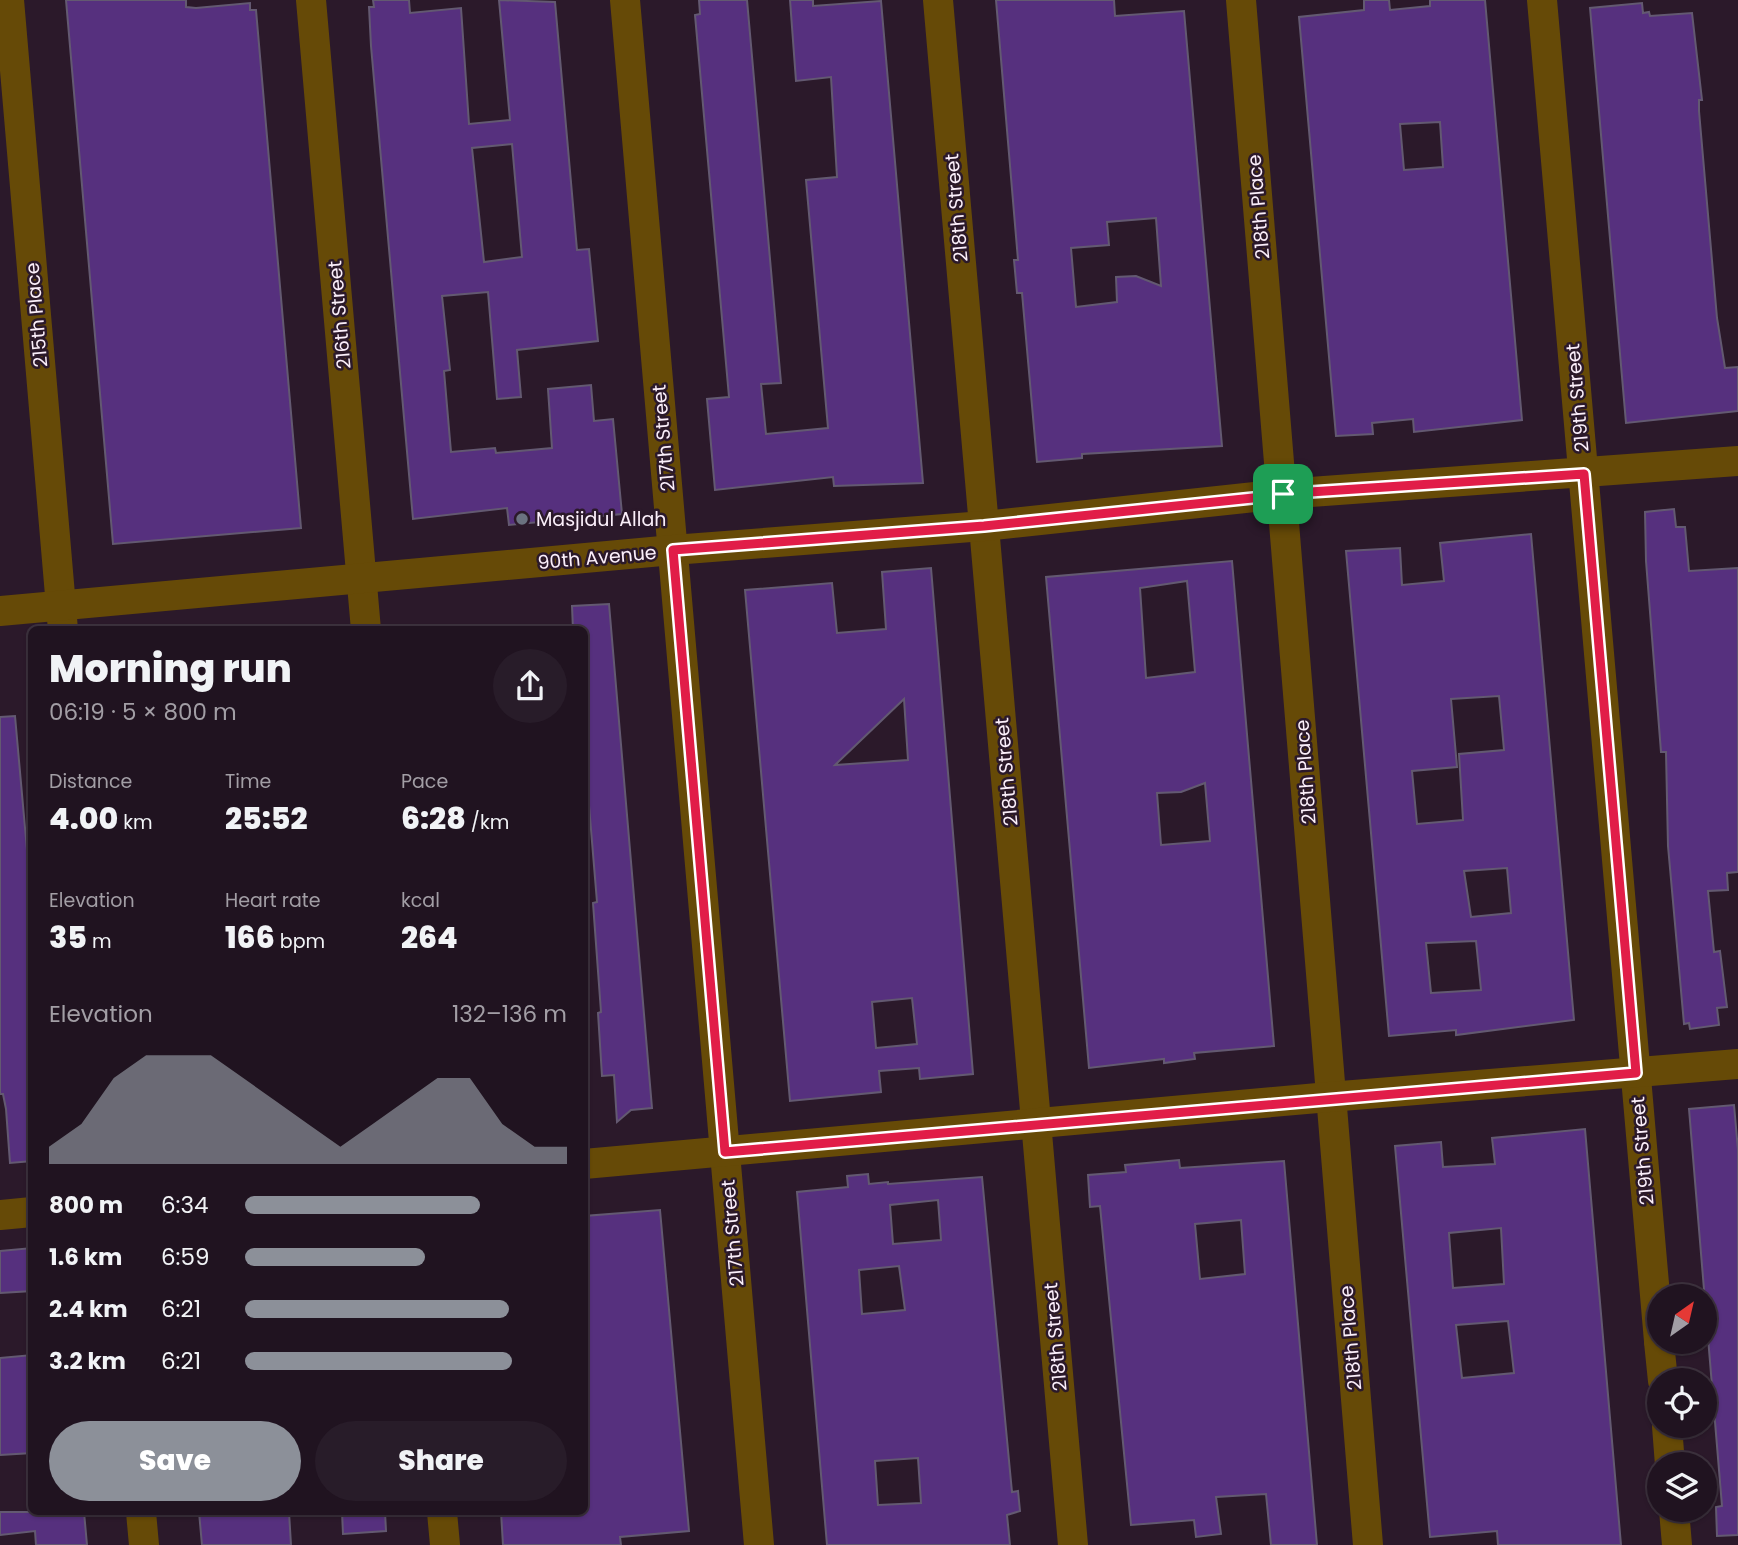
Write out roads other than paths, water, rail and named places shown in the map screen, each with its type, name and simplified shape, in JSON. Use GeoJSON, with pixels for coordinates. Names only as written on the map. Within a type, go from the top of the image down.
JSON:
{"type":"FeatureCollection","features":[{"type":"Feature","properties":{"kind":"street","name":"215th Place"},"geometry":{"type":"LineString","coordinates":[[9,0],[62,618]]}},
{"type":"Feature","properties":{"kind":"street","name":"216th Street"},"geometry":{"type":"LineString","coordinates":[[311,0],[366,626]]}},
{"type":"Feature","properties":{"kind":"street","name":"217th Street"},"geometry":{"type":"LineString","coordinates":[[625,0],[759,1545]]}},
{"type":"Feature","properties":{"kind":"street","name":"218th Street"},"geometry":{"type":"LineString","coordinates":[[938,0],[1073,1545]]}},
{"type":"Feature","properties":{"kind":"street","name":"218th Place"},"geometry":{"type":"LineString","coordinates":[[1241,0],[1283,494],[1329,1097],[1368,1545]]}},
{"type":"Feature","properties":{"kind":"street","name":"219th Street"},"geometry":{"type":"LineString","coordinates":[[1542,0],[1654,1284]]}},
{"type":"Feature","properties":{"kind":"street","name":"90th Avenue"},"geometry":{"type":"LineString","coordinates":[[0,611],[62,618],[362,579],[673,550],[984,526],[1283,494],[1738,461]]}},
{"type":"Feature","properties":{"kind":"street"},"geometry":{"type":"LineString","coordinates":[[588,1164],[1329,1097],[1738,1064]]}},
{"type":"Feature","properties":{"kind":"street"},"geometry":{"type":"LineString","coordinates":[[0,1214],[28,1212]]}},
{"type":"Feature","properties":{"kind":"street"},"geometry":{"type":"LineString","coordinates":[[141,1515],[144,1545]]}},
{"type":"Feature","properties":{"kind":"street"},"geometry":{"type":"LineString","coordinates":[[442,1515],[445,1545]]}},
{"type":"Feature","properties":{"kind":"street"},"geometry":{"type":"LineString","coordinates":[[1675,1522],[1677,1545]]}},
{"type":"Feature","properties":{"kind":"place","name":"Masjidul Allah"},"geometry":{"type":"Point","coordinates":[522,519]}}]}
